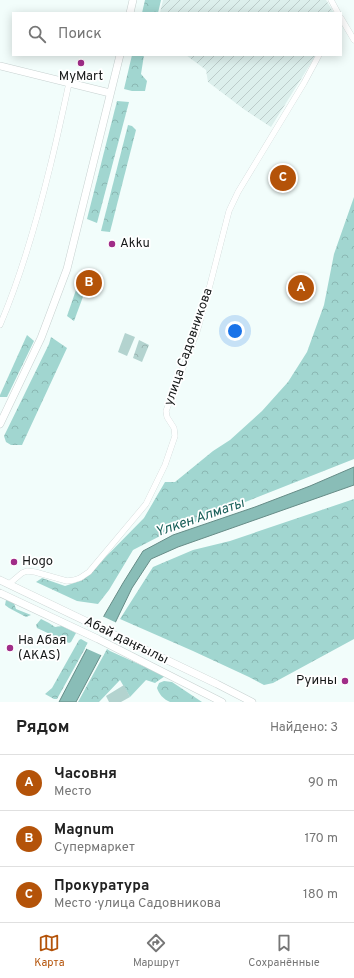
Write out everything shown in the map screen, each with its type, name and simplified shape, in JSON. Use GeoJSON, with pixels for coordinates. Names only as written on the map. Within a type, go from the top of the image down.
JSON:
{"type":"FeatureCollection","features":[{"type":"Feature","properties":{"kind":"main road"},"geometry":{"type":"LineString","coordinates":[[130,12],[133,0]]}},
{"type":"Feature","properties":{"kind":"main road"},"geometry":{"type":"LineString","coordinates":[[0,424],[41,338],[67,269],[120,56]]}},
{"type":"Feature","properties":{"kind":"main road"},"geometry":{"type":"LineString","coordinates":[[0,66],[110,93]]}},
{"type":"Feature","properties":{"kind":"main road","name":"Абай даңғылы"},"geometry":{"type":"LineString","coordinates":[[0,580],[252,702]]}},
{"type":"Feature","properties":{"kind":"main road","name":"Абай даңғылы"},"geometry":{"type":"LineString","coordinates":[[0,593],[116,648],[222,702]]}},
{"type":"Feature","properties":{"kind":"street"},"geometry":{"type":"LineString","coordinates":[[331,0],[337,12]]}},
{"type":"Feature","properties":{"kind":"street"},"geometry":{"type":"LineString","coordinates":[[342,20],[354,40]]}},
{"type":"Feature","properties":{"kind":"street","name":"улица Садовникова"},"geometry":{"type":"LineString","coordinates":[[9,584],[22,573],[27,571],[67,581],[80,578],[89,572],[146,504],[165,466],[175,436],[174,428],[167,417],[166,411],[196,332],[229,211],[238,192],[304,83],[318,56]]}},
{"type":"Feature","properties":{"kind":"street"},"geometry":{"type":"LineString","coordinates":[[0,325],[33,233],[63,114],[68,83]]}},
{"type":"Feature","properties":{"kind":"shaded area"},"geometry":{"type":"Polygon","coordinates":[[[163,0],[326,0],[333,12],[160,12],[163,0]]]}},
{"type":"Feature","properties":{"kind":"shaded area"},"geometry":{"type":"Polygon","coordinates":[[[187,56],[315,56],[271,127],[245,110],[208,82],[206,70],[187,56]]]}},
{"type":"Feature","properties":{"kind":"shaded area"},"geometry":{"type":"Polygon","coordinates":[[[354,467],[354,485],[178,547],[151,559],[132,588],[101,655],[76,702],[59,702],[105,614],[143,551],[173,535],[255,507],[354,467]]]}},
{"type":"Feature","properties":{"kind":"green space"},"geometry":{"type":"Polygon","coordinates":[[[145,0],[161,0],[158,12],[142,12],[145,0]]]}},
{"type":"Feature","properties":{"kind":"green space"},"geometry":{"type":"Polygon","coordinates":[[[132,56],[144,56],[141,74],[147,81],[145,91],[132,91],[124,89],[132,56]]]}},
{"type":"Feature","properties":{"kind":"green space"},"geometry":{"type":"Polygon","coordinates":[[[117,101],[129,102],[97,223],[87,219],[117,101]]]}},
{"type":"Feature","properties":{"kind":"green space"},"geometry":{"type":"Polygon","coordinates":[[[128,125],[132,126],[136,130],[110,232],[101,231],[128,125]]]}},
{"type":"Feature","properties":{"kind":"green space"},"geometry":{"type":"Polygon","coordinates":[[[354,197],[354,459],[162,535],[133,550],[109,590],[98,604],[77,601],[36,582],[42,578],[65,586],[83,580],[144,518],[165,482],[175,482],[213,451],[230,440],[262,411],[288,382],[307,352],[324,305],[334,254],[354,197]]]}},
{"type":"Feature","properties":{"kind":"green space"},"geometry":{"type":"Polygon","coordinates":[[[76,290],[84,294],[74,321],[67,316],[76,290]]]}},
{"type":"Feature","properties":{"kind":"green space"},"geometry":{"type":"Polygon","coordinates":[[[125,333],[135,337],[127,356],[118,352],[125,333]]]}},
{"type":"Feature","properties":{"kind":"green space"},"geometry":{"type":"Polygon","coordinates":[[[27,335],[34,341],[7,397],[0,397],[0,395],[27,335]]]}},
{"type":"Feature","properties":{"kind":"green space"},"geometry":{"type":"Polygon","coordinates":[[[51,337],[67,348],[22,445],[11,445],[6,442],[4,436],[51,337]]]}},
{"type":"Feature","properties":{"kind":"green space"},"geometry":{"type":"Polygon","coordinates":[[[139,340],[149,345],[142,362],[133,358],[139,340]]]}},
{"type":"Feature","properties":{"kind":"green space"},"geometry":{"type":"Polygon","coordinates":[[[354,499],[354,639],[273,683],[264,685],[193,651],[120,619],[153,567],[193,550],[230,541],[354,499]]]}},
{"type":"Feature","properties":{"kind":"green space"},"geometry":{"type":"Polygon","coordinates":[[[6,600],[14,603],[16,609],[31,615],[26,617],[9,608],[5,605],[6,600]]]}},
{"type":"Feature","properties":{"kind":"green space"},"geometry":{"type":"Polygon","coordinates":[[[41,619],[55,627],[62,626],[76,633],[71,642],[69,643],[37,628],[36,625],[41,619]]]}},
{"type":"Feature","properties":{"kind":"green space"},"geometry":{"type":"Polygon","coordinates":[[[81,639],[88,643],[57,699],[54,699],[45,694],[52,688],[79,640],[81,639]]]}},
{"type":"Feature","properties":{"kind":"green space"},"geometry":{"type":"Polygon","coordinates":[[[107,649],[165,676],[155,683],[146,680],[130,697],[120,680],[99,702],[78,702],[107,649]]]}},
{"type":"Feature","properties":{"kind":"green space"},"geometry":{"type":"Polygon","coordinates":[[[164,681],[172,682],[202,702],[168,701],[162,696],[157,688],[159,683],[164,681]]]}},
{"type":"Feature","properties":{"kind":"green space"},"geometry":{"type":"Polygon","coordinates":[[[124,685],[130,697],[121,702],[109,702],[106,696],[124,685]]]}},
{"type":"Feature","properties":{"kind":"pier"},"geometry":{"type":"Polygon","coordinates":[[[102,616],[117,623],[103,656],[85,648],[102,616]]]}},
{"type":"Feature","properties":{"kind":"place","name":"MyMart"},"geometry":{"type":"Point","coordinates":[81,63]}},
{"type":"Feature","properties":{"kind":"place","name":"Прокуратура"},"geometry":{"type":"Point","coordinates":[283,178]}},
{"type":"Feature","properties":{"kind":"place","name":"Akku"},"geometry":{"type":"Point","coordinates":[112,244]}},
{"type":"Feature","properties":{"kind":"place","name":"Magnum"},"geometry":{"type":"Point","coordinates":[89,283]}},
{"type":"Feature","properties":{"kind":"place","name":"Часовня"},"geometry":{"type":"Point","coordinates":[301,288]}},
{"type":"Feature","properties":{"kind":"place","name":"Hogo"},"geometry":{"type":"Point","coordinates":[14,562]}},
{"type":"Feature","properties":{"kind":"place","name":"На Абая (AKAS)"},"geometry":{"type":"Point","coordinates":[10,648]}},
{"type":"Feature","properties":{"kind":"place","name":"Руины"},"geometry":{"type":"Point","coordinates":[345,681]}},
{"type":"Feature","properties":{"kind":"water label","name":"Үлкен Алматы"},"geometry":{"type":"Point","coordinates":[200,518]}}]}
